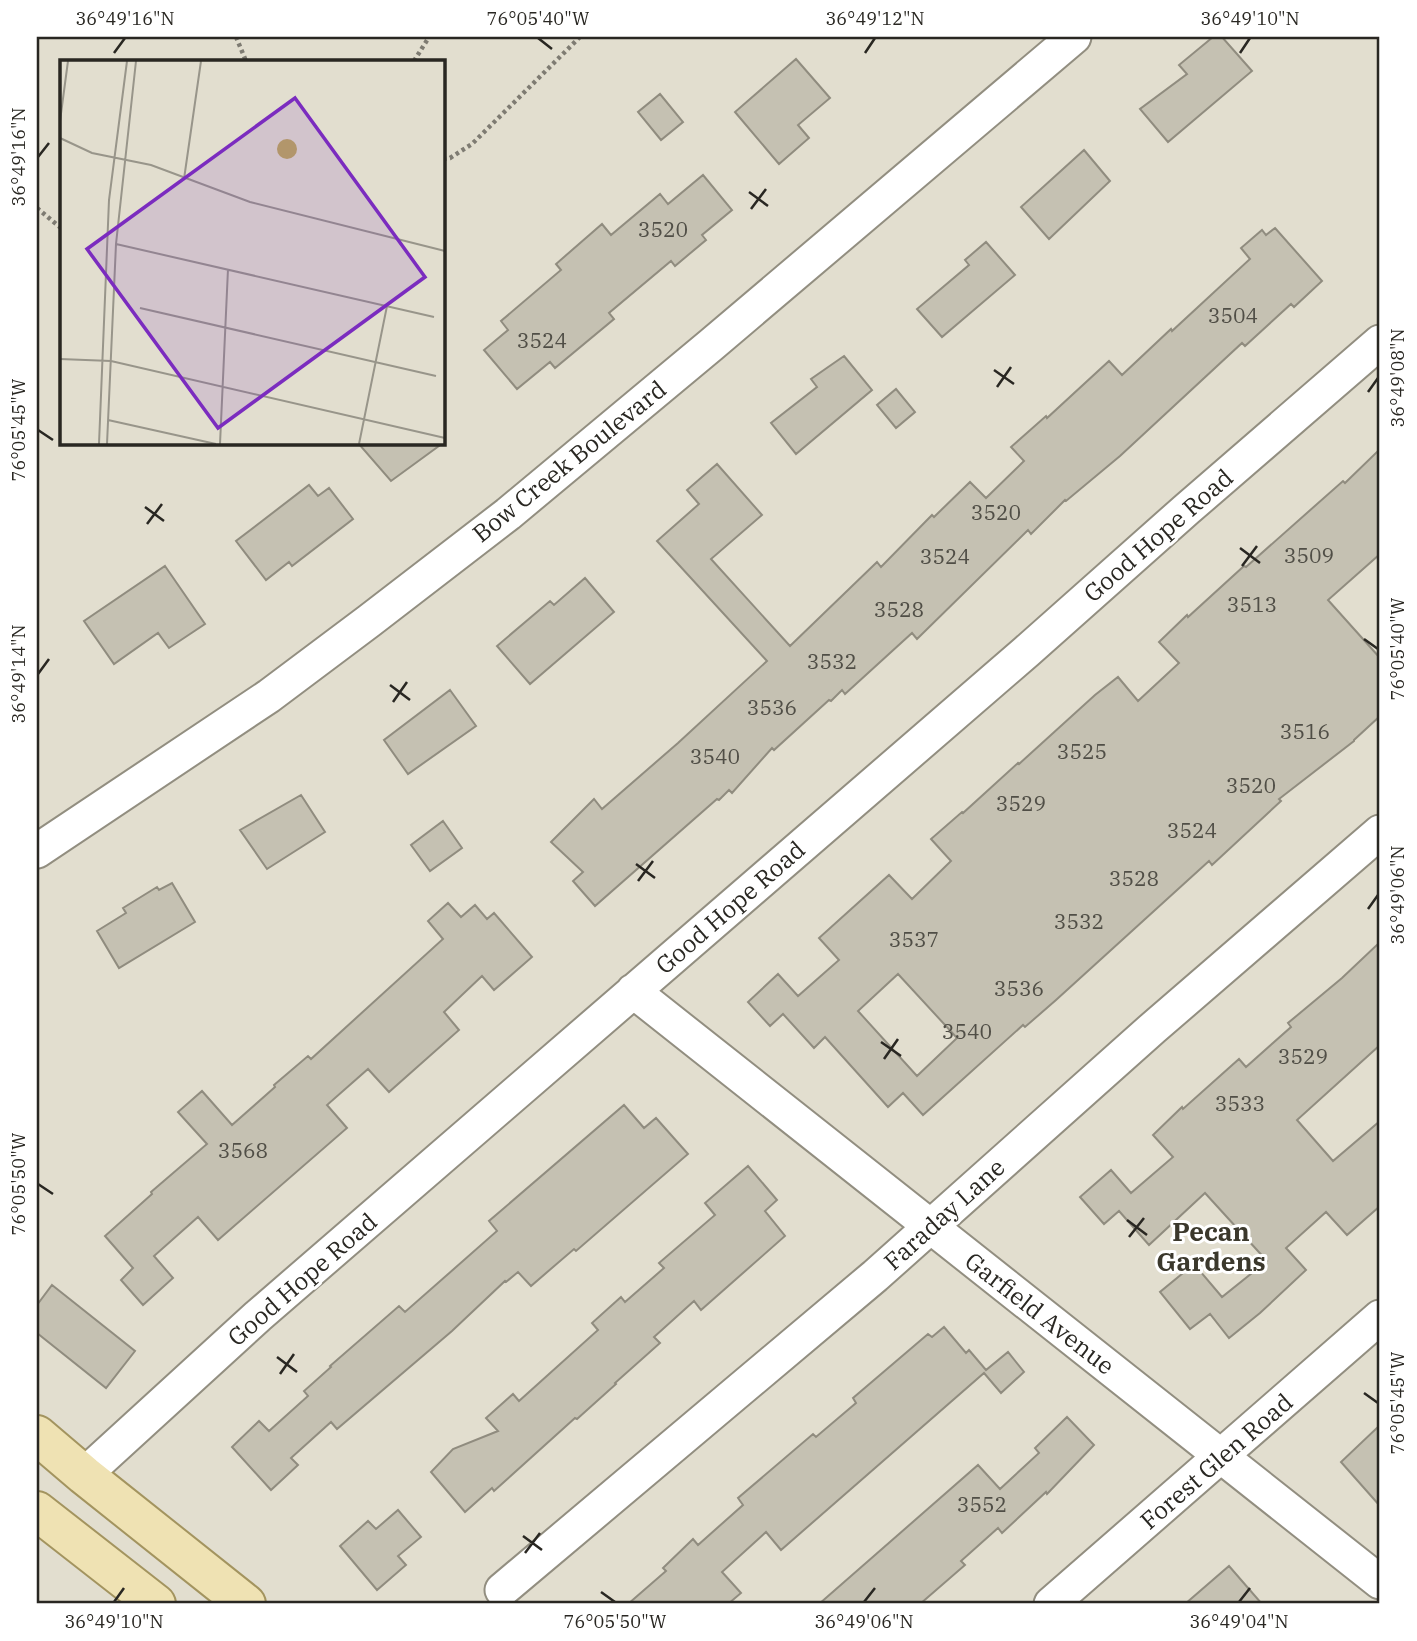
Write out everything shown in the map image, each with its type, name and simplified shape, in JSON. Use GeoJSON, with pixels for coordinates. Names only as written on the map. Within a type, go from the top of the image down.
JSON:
{"type":"FeatureCollection","features":[{"type":"Feature","properties":{"kind":"main road"},"geometry":{"type":"LineString","coordinates":[[37,1435],[246,1604]]}},
{"type":"Feature","properties":{"kind":"main road"},"geometry":{"type":"LineString","coordinates":[[37,1511],[156,1604]]}},
{"type":"Feature","properties":{"kind":"street","name":"Bow Creek Boulevard"},"geometry":{"type":"LineString","coordinates":[[37,850],[269,696],[508,514],[1074,37]]}},
{"type":"Feature","properties":{"kind":"street","name":"Good Hope Road"},"geometry":{"type":"LineString","coordinates":[[84,1475],[258,1316],[1380,342]]}},
{"type":"Feature","properties":{"kind":"street","name":"Faraday Lane"},"geometry":{"type":"LineString","coordinates":[[502,1590],[875,1276],[1153,1028],[1380,832]]}},
{"type":"Feature","properties":{"kind":"street","name":"Garfield Avenue"},"geometry":{"type":"LineString","coordinates":[[633,991],[1380,1582]]}},
{"type":"Feature","properties":{"kind":"street","name":"Forest Glen Road"},"geometry":{"type":"LineString","coordinates":[[1051,1604],[1380,1317]]}},
{"type":"Feature","properties":{"kind":"path"},"geometry":{"type":"LineString","coordinates":[[236,37],[246,60]]}},
{"type":"Feature","properties":{"kind":"path"},"geometry":{"type":"LineString","coordinates":[[415,60],[429,37]]}},
{"type":"Feature","properties":{"kind":"path"},"geometry":{"type":"LineString","coordinates":[[444,159],[472,144],[579,37]]}},
{"type":"Feature","properties":{"kind":"path"},"geometry":{"type":"LineString","coordinates":[[37,208],[60,227]]}},
{"type":"Feature","properties":{"kind":"building"},"geometry":{"type":"Polygon","coordinates":[[[1213,37],[1222,37],[1252,71],[1168,142],[1140,109],[1187,74],[1179,65],[1213,37]]]}},
{"type":"Feature","properties":{"kind":"building"},"geometry":{"type":"Polygon","coordinates":[[[796,59],[830,98],[798,125],[809,138],[779,164],[735,112],[796,59]]]}},
{"type":"Feature","properties":{"kind":"building"},"geometry":{"type":"Polygon","coordinates":[[[660,94],[683,122],[661,140],[638,112],[660,94]]]}},
{"type":"Feature","properties":{"kind":"building"},"geometry":{"type":"Polygon","coordinates":[[[1084,150],[1110,181],[1049,239],[1021,207],[1084,150]]]}},
{"type":"Feature","properties":{"kind":"building"},"geometry":{"type":"Polygon","coordinates":[[[703,175],[732,210],[702,235],[706,240],[675,266],[671,261],[609,313],[614,319],[555,368],[550,362],[517,389],[484,350],[508,330],[501,321],[561,270],[556,264],[602,224],[611,235],[660,194],[668,204],[703,175]]]}},
{"type":"Feature","properties":{"kind":"building"},"geometry":{"type":"Polygon","coordinates":[[[1275,228],[1322,281],[1294,307],[1291,304],[1245,346],[1242,343],[1120,456],[1065,500],[1031,534],[1028,530],[917,639],[912,633],[845,694],[842,690],[829,700],[774,750],[772,748],[732,793],[729,790],[717,799],[595,906],[573,881],[583,872],[551,842],[594,799],[602,809],[767,661],[657,541],[699,504],[687,490],[717,464],[762,515],[711,559],[790,646],[877,562],[881,567],[932,515],[934,517],[970,482],[986,498],[1024,461],[1011,447],[1109,361],[1122,375],[1250,259],[1241,248],[1262,230],[1266,235],[1275,228]]]}},
{"type":"Feature","properties":{"kind":"building"},"geometry":{"type":"Polygon","coordinates":[[[986,242],[1015,275],[942,337],[917,309],[969,265],[965,260],[986,242]]]}},
{"type":"Feature","properties":{"kind":"building"},"geometry":{"type":"Polygon","coordinates":[[[844,356],[872,390],[796,454],[771,423],[817,387],[811,379],[844,356]]]}},
{"type":"Feature","properties":{"kind":"building"},"geometry":{"type":"Polygon","coordinates":[[[896,389],[915,412],[896,428],[877,405],[896,389]]]}},
{"type":"Feature","properties":{"kind":"building"},"geometry":{"type":"Polygon","coordinates":[[[359,444],[442,444],[391,481],[359,444]]]}},
{"type":"Feature","properties":{"kind":"building"},"geometry":{"type":"Polygon","coordinates":[[[1380,449],[1380,554],[1328,600],[1380,658],[1380,716],[1354,741],[1279,799],[1281,801],[1212,865],[1209,861],[1056,1000],[1025,1027],[1023,1025],[923,1115],[903,1093],[888,1107],[825,1037],[814,1048],[783,1014],[770,1026],[748,1002],[778,974],[798,996],[839,960],[819,938],[889,875],[912,899],[951,861],[931,839],[1118,677],[1138,701],[1179,663],[1159,642],[1343,481],[1345,483],[1380,449]],[[898,974],[858,1011],[917,1076],[957,1038],[898,974]]]}},
{"type":"Feature","properties":{"kind":"building"},"geometry":{"type":"Polygon","coordinates":[[[309,485],[318,496],[329,488],[353,519],[292,566],[289,562],[266,580],[236,541],[309,485]]]}},
{"type":"Feature","properties":{"kind":"building"},"geometry":{"type":"Polygon","coordinates":[[[165,566],[205,624],[169,648],[158,633],[114,664],[84,621],[165,566]]]}},
{"type":"Feature","properties":{"kind":"building"},"geometry":{"type":"Polygon","coordinates":[[[585,578],[614,612],[530,684],[497,646],[550,601],[554,605],[585,578]]]}},
{"type":"Feature","properties":{"kind":"building"},"geometry":{"type":"Polygon","coordinates":[[[450,690],[476,726],[408,774],[384,740],[450,690]]]}},
{"type":"Feature","properties":{"kind":"building"},"geometry":{"type":"Polygon","coordinates":[[[301,795],[325,832],[267,869],[240,830],[301,795]]]}},
{"type":"Feature","properties":{"kind":"building"},"geometry":{"type":"Polygon","coordinates":[[[443,821],[462,848],[430,871],[411,845],[443,821]]]}},
{"type":"Feature","properties":{"kind":"building"},"geometry":{"type":"Polygon","coordinates":[[[172,883],[195,922],[119,968],[97,931],[126,913],[123,908],[157,887],[159,890],[172,883]]]}},
{"type":"Feature","properties":{"kind":"building"},"geometry":{"type":"Polygon","coordinates":[[[448,903],[461,917],[475,905],[487,919],[494,913],[532,957],[494,990],[482,976],[444,1012],[459,1030],[389,1092],[368,1069],[327,1105],[347,1128],[218,1240],[198,1217],[154,1256],[173,1278],[143,1305],[121,1280],[133,1268],[105,1236],[207,1144],[178,1112],[202,1091],[232,1125],[308,1056],[311,1059],[443,939],[428,921],[448,903]]]}},
{"type":"Feature","properties":{"kind":"building"},"geometry":{"type":"Polygon","coordinates":[[[1380,942],[1380,1045],[1297,1120],[1333,1161],[1380,1121],[1380,1206],[1347,1235],[1326,1212],[1286,1248],[1306,1270],[1229,1338],[1210,1314],[1190,1329],[1160,1292],[1194,1264],[1222,1297],[1267,1261],[1205,1193],[1149,1245],[1119,1211],[1104,1224],[1080,1197],[1111,1170],[1131,1193],[1173,1157],[1153,1135],[1239,1059],[1246,1067],[1291,1027],[1288,1023],[1380,942]]]}},
{"type":"Feature","properties":{"kind":"building"},"geometry":{"type":"Polygon","coordinates":[[[624,1105],[644,1128],[656,1118],[688,1154],[576,1251],[574,1249],[531,1286],[518,1272],[505,1281],[452,1331],[337,1429],[331,1422],[291,1458],[298,1465],[271,1490],[232,1447],[259,1421],[269,1431],[308,1396],[304,1391],[330,1366],[399,1306],[405,1312],[497,1231],[489,1221],[624,1105]]]}},
{"type":"Feature","properties":{"kind":"building"},"geometry":{"type":"Polygon","coordinates":[[[748,1166],[777,1200],[765,1211],[785,1236],[701,1310],[694,1301],[654,1337],[660,1343],[616,1384],[494,1491],[492,1488],[465,1512],[431,1472],[453,1449],[498,1431],[486,1418],[513,1394],[519,1401],[598,1330],[592,1323],[621,1297],[625,1302],[664,1268],[659,1263],[715,1215],[705,1203],[748,1166]]]}},
{"type":"Feature","properties":{"kind":"building"},"geometry":{"type":"Polygon","coordinates":[[[52,1285],[135,1351],[106,1388],[37,1333],[37,1305],[52,1285]]]}},
{"type":"Feature","properties":{"kind":"building"},"geometry":{"type":"Polygon","coordinates":[[[944,1327],[966,1353],[969,1350],[986,1370],[1008,1352],[1024,1372],[1001,1393],[984,1373],[781,1550],[766,1532],[722,1572],[741,1593],[728,1604],[628,1604],[666,1571],[663,1568],[693,1539],[698,1545],[743,1505],[738,1498],[813,1434],[816,1437],[856,1403],[853,1398],[928,1334],[932,1337],[944,1327]]]}},
{"type":"Feature","properties":{"kind":"building"},"geometry":{"type":"Polygon","coordinates":[[[1067,1417],[1094,1445],[1047,1494],[1046,1492],[1002,1533],[998,1528],[961,1561],[965,1565],[920,1604],[819,1604],[978,1465],[1000,1489],[1039,1453],[1035,1448],[1067,1417]]]}},
{"type":"Feature","properties":{"kind":"building"},"geometry":{"type":"Polygon","coordinates":[[[1380,1425],[1380,1506],[1341,1462],[1380,1425]]]}},
{"type":"Feature","properties":{"kind":"building"},"geometry":{"type":"Polygon","coordinates":[[[398,1510],[421,1537],[398,1556],[406,1565],[377,1590],[340,1546],[368,1521],[376,1529],[398,1510]]]}},
{"type":"Feature","properties":{"kind":"building"},"geometry":{"type":"Polygon","coordinates":[[[1229,1566],[1262,1604],[1185,1604],[1229,1566]]]}},
{"type":"Feature","properties":{"kind":"district","name":"Pecan Gardens"},"geometry":{"type":"Point","coordinates":[1211,1246]}}]}
